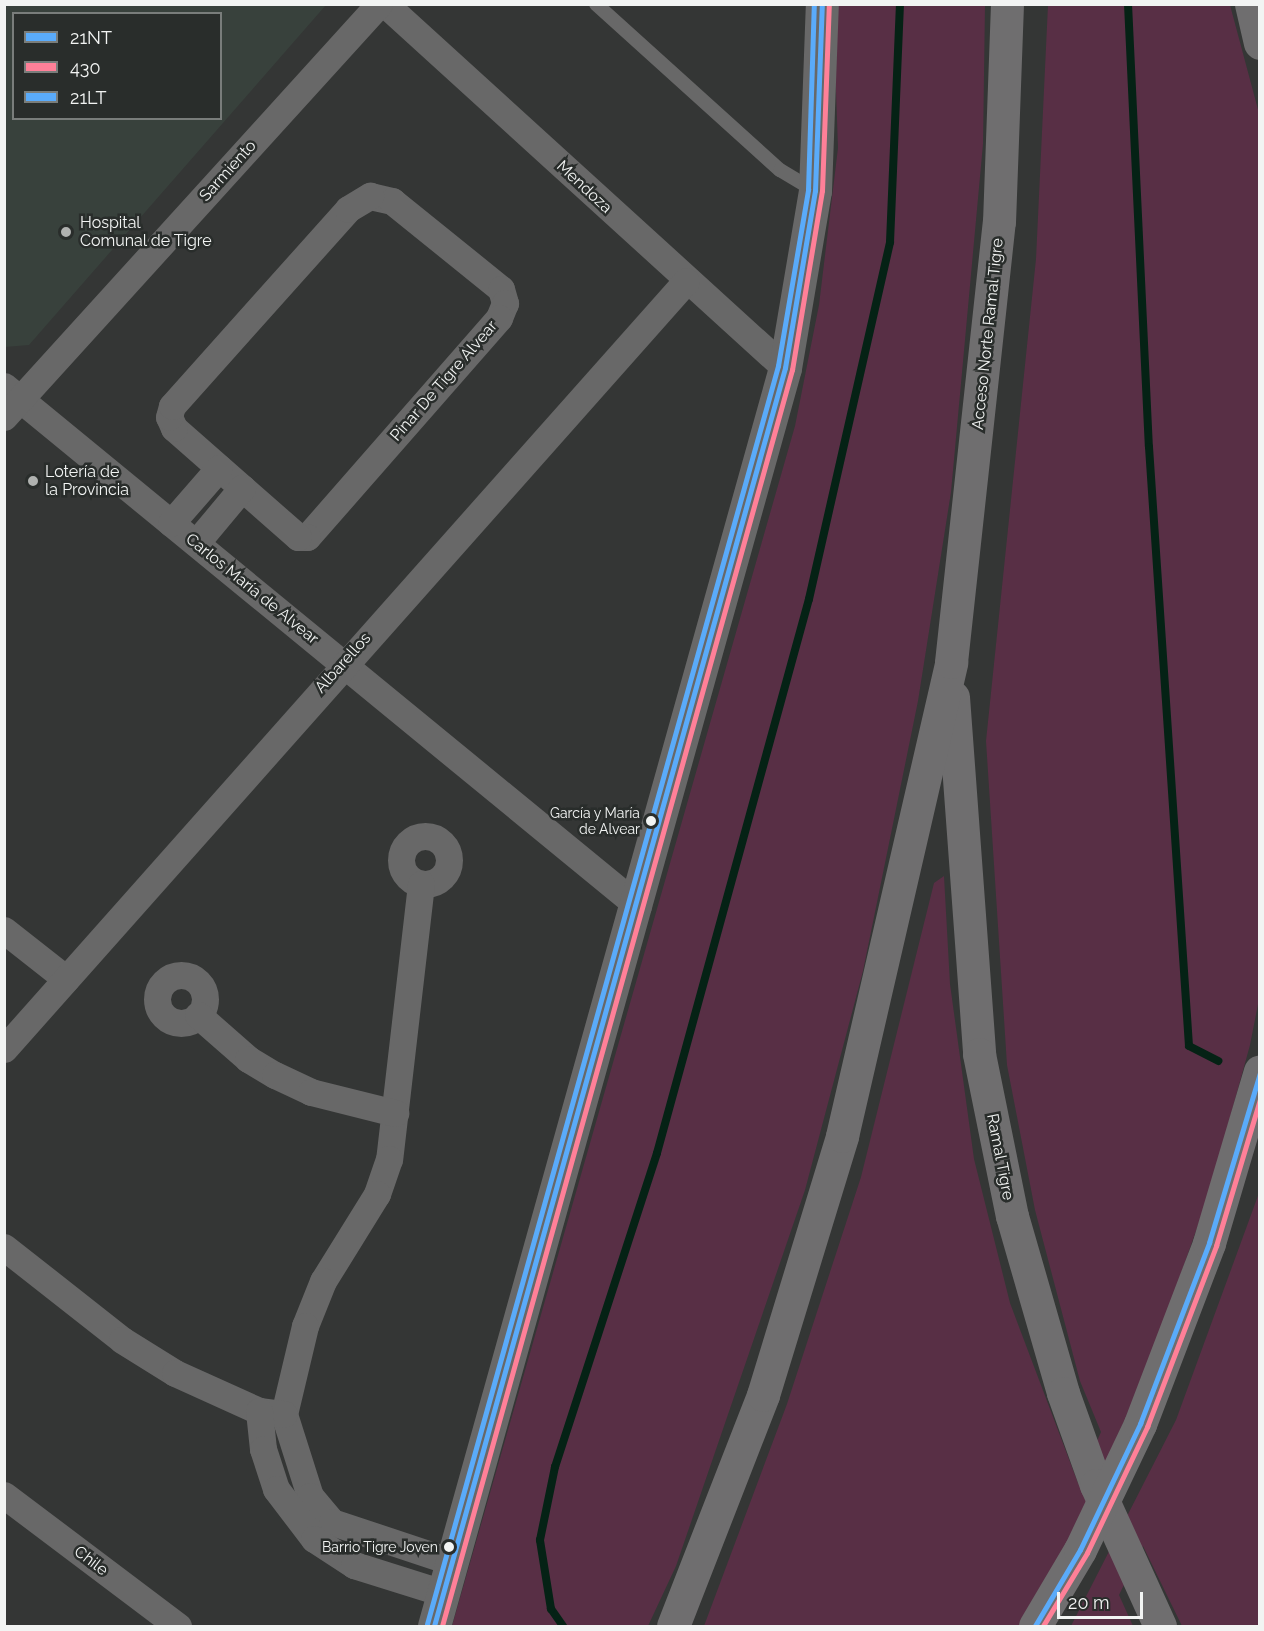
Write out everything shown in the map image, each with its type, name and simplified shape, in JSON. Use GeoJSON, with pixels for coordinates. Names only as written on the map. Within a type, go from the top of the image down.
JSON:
{"type":"FeatureCollection","features":[{"type":"Feature","properties":{"kind":"highway","name":"Acceso Norte Ramal Tigre"},"geometry":{"type":"LineString","coordinates":[[951,662],[999,222],[1007,4]]}},
{"type":"Feature","properties":{"kind":"highway"},"geometry":{"type":"LineString","coordinates":[[1251,4],[1260,43]]}},
{"type":"Feature","properties":{"kind":"highway"},"geometry":{"type":"LineString","coordinates":[[1257,4],[1260,11]]}},
{"type":"Feature","properties":{"kind":"highway","name":"Ramal Tigre"},"geometry":{"type":"LineString","coordinates":[[951,662],[979,1054],[1012,1216],[1063,1393],[1130,1566],[1160,1626]]}},
{"type":"Feature","properties":{"kind":"highway"},"geometry":{"type":"LineString","coordinates":[[673,1626],[764,1395],[842,1136],[951,662]]}},
{"type":"Feature","properties":{"kind":"highway"},"geometry":{"type":"LineString","coordinates":[[1035,1626],[1080,1550],[1140,1424],[1209,1243],[1260,1071]]}},
{"type":"Feature","properties":{"kind":"street","name":"Sarmiento"},"geometry":{"type":"LineString","coordinates":[[10,401],[379,4]]}},
{"type":"Feature","properties":{"kind":"street","name":"Mendoza"},"geometry":{"type":"LineString","coordinates":[[385,4],[686,281],[785,368]]}},
{"type":"Feature","properties":{"kind":"street"},"geometry":{"type":"LineString","coordinates":[[434,1626],[638,906],[785,368],[815,191],[822,4]]}},
{"type":"Feature","properties":{"kind":"street","name":"Pinar De Tigre Alvear"},"geometry":{"type":"LineString","coordinates":[[370,196],[392,201],[501,289],[505,303],[499,318],[307,537],[298,537],[242,488],[174,428],[172,406],[348,209],[370,196]]}},
{"type":"Feature","properties":{"kind":"street","name":"Albarellos"},"geometry":{"type":"LineString","coordinates":[[4,1049],[343,664],[686,281]]}},
{"type":"Feature","properties":{"kind":"street","name":"Carlos María de Alvear"},"geometry":{"type":"LineString","coordinates":[[10,401],[196,543],[638,906]]}},
{"type":"Feature","properties":{"kind":"street"},"geometry":{"type":"LineString","coordinates":[[171,523],[219,468]]}},
{"type":"Feature","properties":{"kind":"street"},"geometry":{"type":"LineString","coordinates":[[196,543],[242,488]]}},
{"type":"Feature","properties":{"kind":"street"},"geometry":{"type":"LineString","coordinates":[[272,1412],[304,1326],[332,1266],[377,1194],[395,1113],[421,884]]}},
{"type":"Feature","properties":{"kind":"street"},"geometry":{"type":"LineString","coordinates":[[4,930],[66,978]]}},
{"type":"Feature","properties":{"kind":"street"},"geometry":{"type":"LineString","coordinates":[[198,1015],[248,1059],[275,1075],[311,1092],[395,1113]]}},
{"type":"Feature","properties":{"kind":"street"},"geometry":{"type":"LineString","coordinates":[[4,1247],[131,1345],[175,1374],[272,1412],[310,1496],[332,1522],[447,1578]]}},
{"type":"Feature","properties":{"kind":"street","name":"Chile"},"geometry":{"type":"LineString","coordinates":[[4,1495],[176,1626]]}},
{"type":"Feature","properties":{"kind":"lane"},"geometry":{"type":"LineString","coordinates":[[596,4],[780,170],[815,191]]}},
{"type":"Feature","properties":{"kind":"shaded area","name":"Hospital Comunal de Tigre"},"geometry":{"type":"Polygon","coordinates":[[[4,5],[326,5],[29,345],[5,347],[4,5]]]}},
{"type":"Feature","properties":{"kind":"shaded area"},"geometry":{"type":"Polygon","coordinates":[[[833,5],[985,5],[983,144],[951,492],[918,701],[863,971],[805,1190],[676,1566],[648,1626],[452,1626],[795,426],[819,305],[838,148],[833,5]]]}},
{"type":"Feature","properties":{"kind":"shaded area"},"geometry":{"type":"Polygon","coordinates":[[[1048,5],[1230,5],[1260,117],[1260,994],[1250,1045],[1209,1194],[1152,1356],[1083,1518],[1019,1626],[704,1626],[787,1404],[861,1177],[934,883],[944,876],[950,984],[974,1159],[1010,1303],[1078,1483],[1101,1432],[1080,1381],[1035,1210],[1007,1065],[986,741],[1036,259],[1048,5]]]}},
{"type":"Feature","properties":{"kind":"shaded area"},"geometry":{"type":"Polygon","coordinates":[[[1259,1193],[1259,1626],[1182,1626],[1143,1546],[1119,1595],[1133,1626],[1071,1626],[1176,1420],[1259,1193]]]}},
{"type":"Feature","properties":{"kind":"waterway"},"geometry":{"type":"LineString","coordinates":[[563,1626],[551,1609],[540,1540],[555,1467],[657,1153],[809,599],[890,242],[900,4]]}},
{"type":"Feature","properties":{"kind":"waterway"},"geometry":{"type":"LineString","coordinates":[[1128,4],[1149,447],[1189,1046],[1218,1061]]}},
{"type":"Feature","properties":{"kind":"transit line","name":"21LT"},"geometry":{"type":"LineString","coordinates":[[427,1624],[778,366],[808,190],[814,4]]}},
{"type":"Feature","properties":{"kind":"transit line","name":"21NT"},"geometry":{"type":"LineString","coordinates":[[434,1626],[785,368],[815,191],[822,4]]}},
{"type":"Feature","properties":{"kind":"transit line","name":"430"},"geometry":{"type":"LineString","coordinates":[[442,1626],[792,370],[822,191],[829,4]]}},
{"type":"Feature","properties":{"kind":"transit line","name":"21NT"},"geometry":{"type":"LineString","coordinates":[[1035,1626],[1080,1550],[1140,1424],[1209,1243],[1260,1073]]}},
{"type":"Feature","properties":{"kind":"transit line","name":"430"},"geometry":{"type":"LineString","coordinates":[[1043,1626],[1087,1553],[1147,1427],[1216,1246],[1260,1099]]}},
{"type":"Feature","properties":{"kind":"place","name":"Hospital Comunal de Tigre"},"geometry":{"type":"Point","coordinates":[66,232]}},
{"type":"Feature","properties":{"kind":"place","name":"Lotería de la Provincia"},"geometry":{"type":"Point","coordinates":[33,481]}},
{"type":"Feature","properties":{"kind":"place","name":"García y María de Alvear"},"geometry":{"type":"Point","coordinates":[651,821]}},
{"type":"Feature","properties":{"kind":"place","name":"Barrio Tigre Joven"},"geometry":{"type":"Point","coordinates":[449,1547]}}]}
